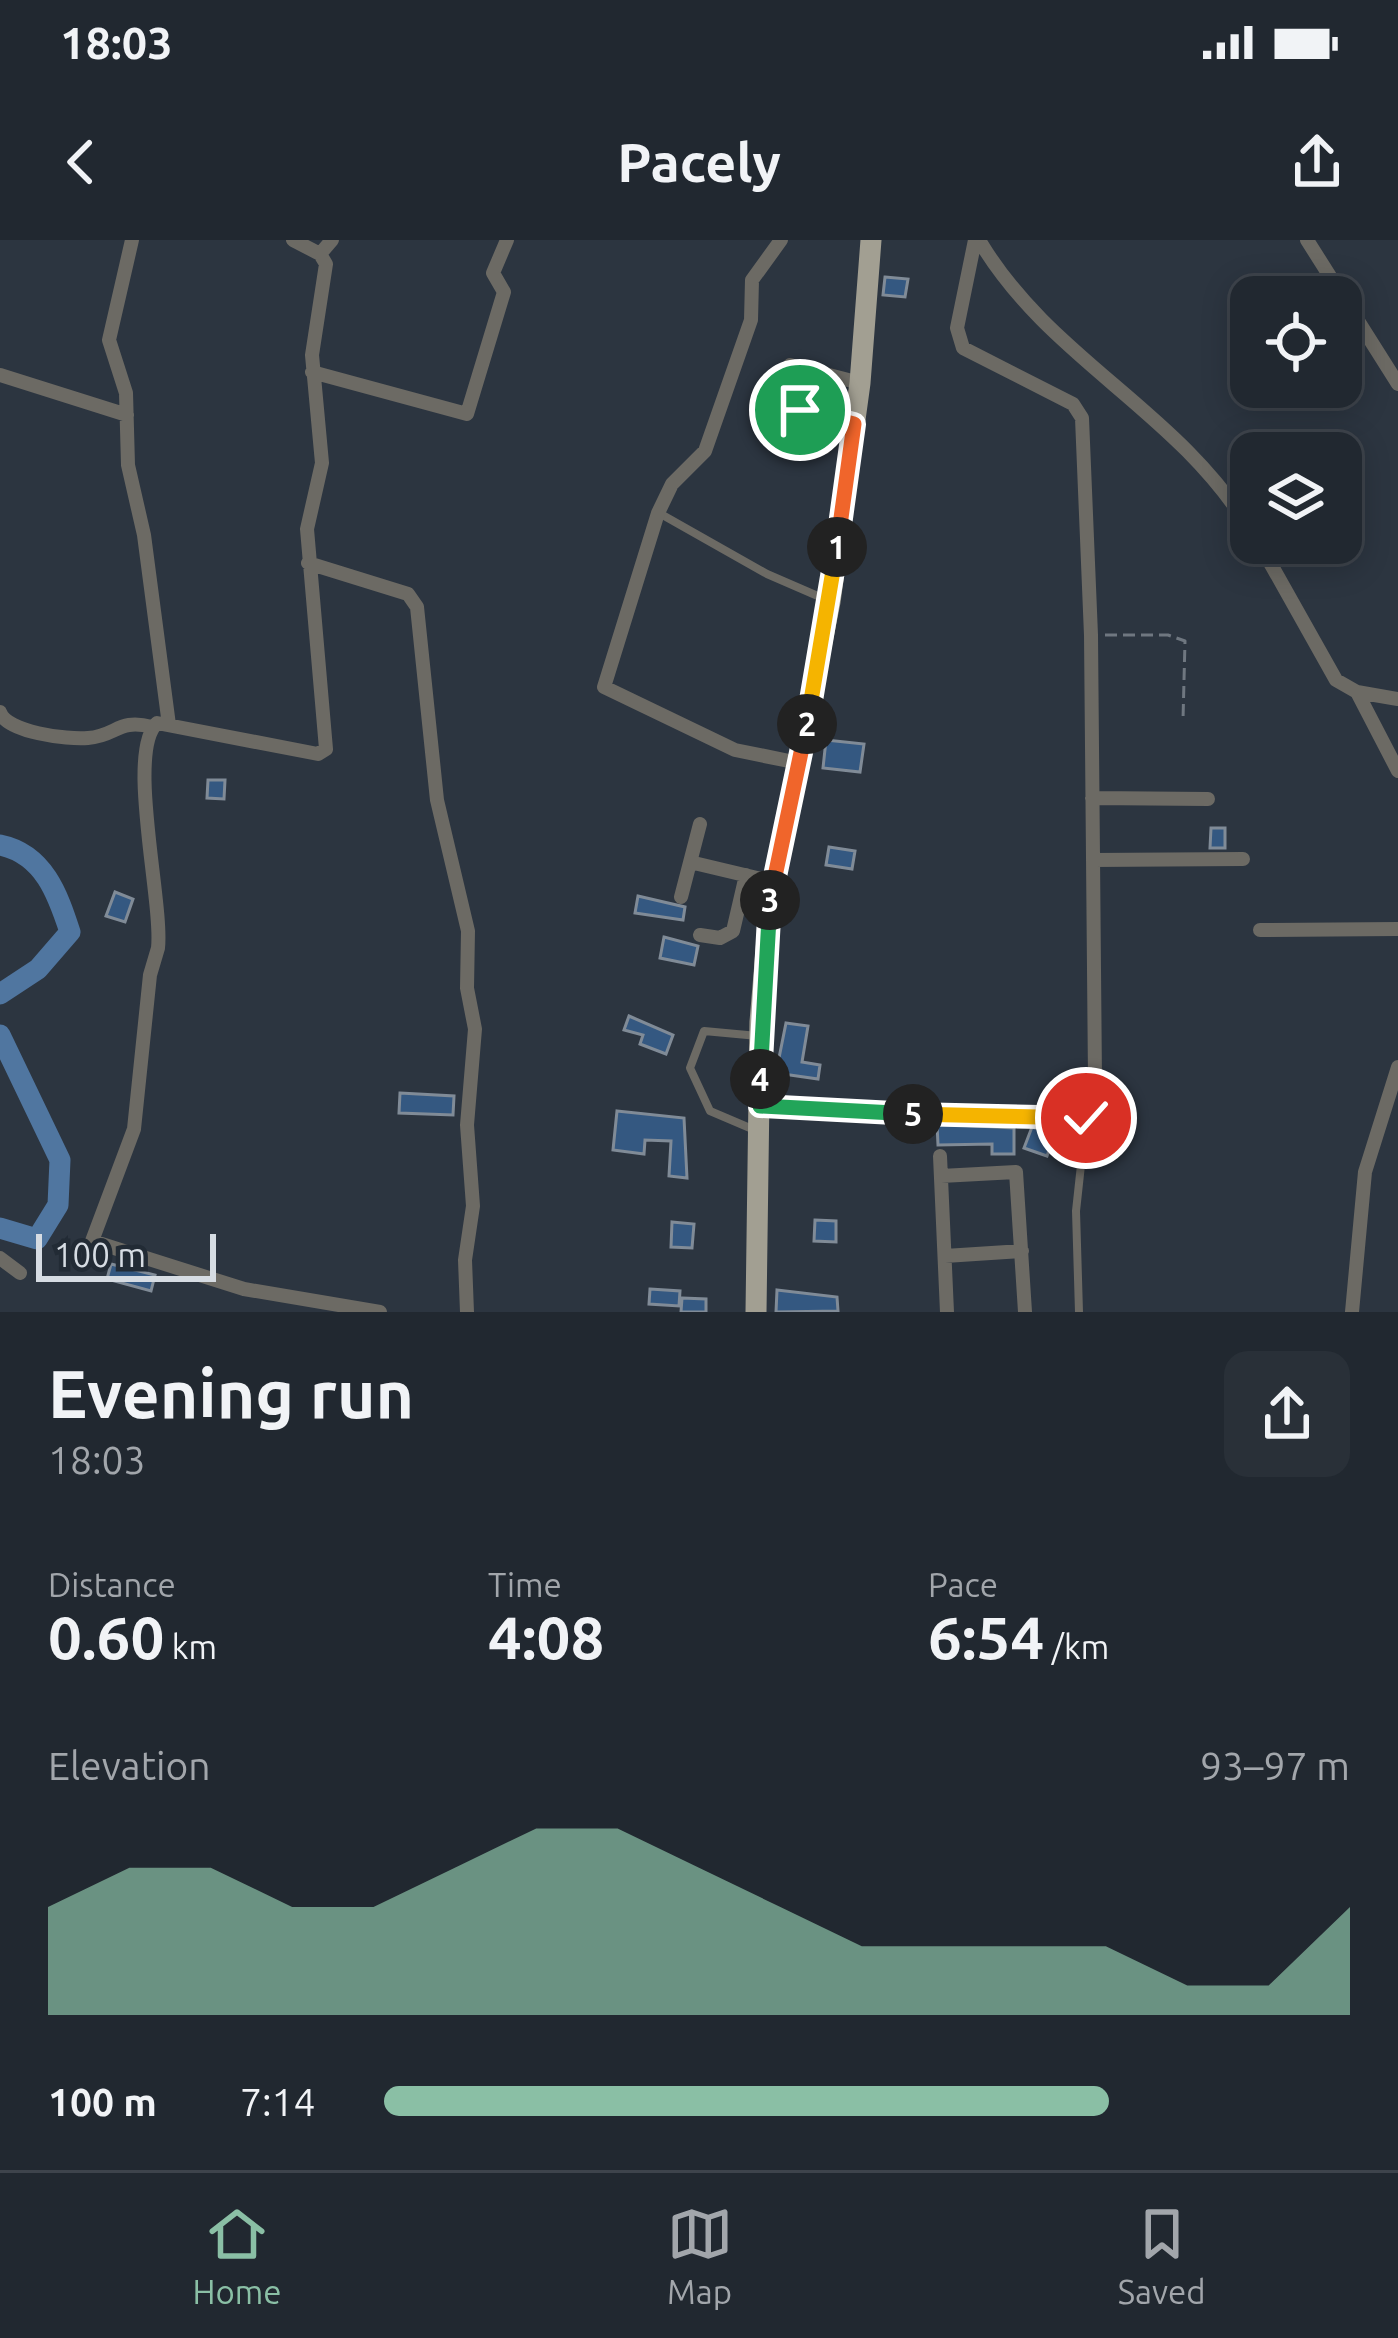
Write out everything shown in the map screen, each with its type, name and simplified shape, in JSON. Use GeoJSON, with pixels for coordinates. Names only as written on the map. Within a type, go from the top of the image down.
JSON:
{"type":"FeatureCollection","features":[{"type":"Feature","properties":{"kind":"main road"},"geometry":{"type":"LineString","coordinates":[[756,1312],[760,1036],[774,882],[830,602],[860,383],[871,240]]}},
{"type":"Feature","properties":{"kind":"street"},"geometry":{"type":"LineString","coordinates":[[132,240],[109,340],[127,415],[128,465],[144,535],[169,725]]}},
{"type":"Feature","properties":{"kind":"street"},"geometry":{"type":"LineString","coordinates":[[0,712],[4,722],[78,738],[101,735],[125,722],[169,725],[322,754],[308,563],[310,513],[322,463],[312,372],[326,264],[320,254],[293,240]]}},
{"type":"Feature","properties":{"kind":"street"},"geometry":{"type":"LineString","coordinates":[[320,254],[332,240]]}},
{"type":"Feature","properties":{"kind":"street"},"geometry":{"type":"LineString","coordinates":[[312,372],[467,414],[504,292],[493,273],[507,240]]}},
{"type":"Feature","properties":{"kind":"street"},"geometry":{"type":"LineString","coordinates":[[781,240],[752,280],[745,342],[705,451],[672,484],[658,512],[605,691],[735,750],[800,763]]}},
{"type":"Feature","properties":{"kind":"street"},"geometry":{"type":"LineString","coordinates":[[977,240],[1016,297],[1169,428],[1230,496]]}},
{"type":"Feature","properties":{"kind":"street"},"geometry":{"type":"LineString","coordinates":[[760,1106],[1086,1118],[1097,1066],[1091,635],[1082,418],[1072,404],[963,348],[957,328],[977,240]]}},
{"type":"Feature","properties":{"kind":"street"},"geometry":{"type":"LineString","coordinates":[[1307,240],[1398,383]]}},
{"type":"Feature","properties":{"kind":"street"},"geometry":{"type":"LineString","coordinates":[[790,365],[860,383]]}},
{"type":"Feature","properties":{"kind":"street"},"geometry":{"type":"LineString","coordinates":[[0,375],[127,415]]}},
{"type":"Feature","properties":{"kind":"street"},"geometry":{"type":"LineString","coordinates":[[825,447],[793,437],[797,411],[854,424]]}},
{"type":"Feature","properties":{"kind":"street"},"geometry":{"type":"LineString","coordinates":[[308,563],[408,594],[417,607],[437,800],[468,931],[467,988],[476,1029],[467,1125],[472,1206],[466,1253],[467,1312]]}},
{"type":"Feature","properties":{"kind":"street"},"geometry":{"type":"LineString","coordinates":[[1270,564],[1331,673],[1357,692],[1398,771]]}},
{"type":"Feature","properties":{"kind":"street"},"geometry":{"type":"LineString","coordinates":[[1357,692],[1398,699]]}},
{"type":"Feature","properties":{"kind":"street"},"geometry":{"type":"LineString","coordinates":[[152,727],[145,780],[159,915],[157,955],[150,975],[134,1129],[92,1241],[244,1289],[380,1312]]}},
{"type":"Feature","properties":{"kind":"street"},"geometry":{"type":"LineString","coordinates":[[1092,798],[1208,799]]}},
{"type":"Feature","properties":{"kind":"street"},"geometry":{"type":"LineString","coordinates":[[681,897],[694,862],[700,824]]}},
{"type":"Feature","properties":{"kind":"street"},"geometry":{"type":"LineString","coordinates":[[1093,860],[1243,859]]}},
{"type":"Feature","properties":{"kind":"street"},"geometry":{"type":"LineString","coordinates":[[694,862],[774,882]]}},
{"type":"Feature","properties":{"kind":"street"},"geometry":{"type":"LineString","coordinates":[[700,935],[720,938],[733,931],[746,875]]}},
{"type":"Feature","properties":{"kind":"street"},"geometry":{"type":"LineString","coordinates":[[1259,930],[1398,929]]}},
{"type":"Feature","properties":{"kind":"street"},"geometry":{"type":"LineString","coordinates":[[1352,1312],[1365,1172],[1398,1066]]}},
{"type":"Feature","properties":{"kind":"street"},"geometry":{"type":"LineString","coordinates":[[940,1156],[947,1312]]}},
{"type":"Feature","properties":{"kind":"street"},"geometry":{"type":"LineString","coordinates":[[941,1176],[1016,1172],[1025,1312]]}},
{"type":"Feature","properties":{"kind":"street"},"geometry":{"type":"LineString","coordinates":[[944,1256],[1022,1251]]}},
{"type":"Feature","properties":{"kind":"street"},"geometry":{"type":"LineString","coordinates":[[0,1258],[20,1273]]}},
{"type":"Feature","properties":{"kind":"lane"},"geometry":{"type":"LineString","coordinates":[[658,512],[767,574],[830,602]]}},
{"type":"Feature","properties":{"kind":"lane"},"geometry":{"type":"LineString","coordinates":[[758,1131],[710,1112],[690,1068],[704,1031],[760,1036]]}},
{"type":"Feature","properties":{"kind":"lane"},"geometry":{"type":"LineString","coordinates":[[1079,1312],[1076,1211],[1086,1118]]}},
{"type":"Feature","properties":{"kind":"path"},"geometry":{"type":"LineString","coordinates":[[1091,635],[1168,635],[1185,641],[1183,720]]}},
{"type":"Feature","properties":{"kind":"building"},"geometry":{"type":"Polygon","coordinates":[[[885,277],[908,279],[905,297],[883,295],[885,277]]]}},
{"type":"Feature","properties":{"kind":"building"},"geometry":{"type":"Polygon","coordinates":[[[826,740],[864,744],[860,772],[823,768],[826,740]]]}},
{"type":"Feature","properties":{"kind":"building"},"geometry":{"type":"Polygon","coordinates":[[[208,780],[225,780],[224,799],[207,798],[208,780]]]}},
{"type":"Feature","properties":{"kind":"building"},"geometry":{"type":"Polygon","coordinates":[[[1211,828],[1225,828],[1225,848],[1210,848],[1211,828]]]}},
{"type":"Feature","properties":{"kind":"building"},"geometry":{"type":"Polygon","coordinates":[[[829,847],[855,851],[852,869],[826,865],[829,847]]]}},
{"type":"Feature","properties":{"kind":"building"},"geometry":{"type":"Polygon","coordinates":[[[115,892],[133,899],[125,922],[106,916],[115,892]]]}},
{"type":"Feature","properties":{"kind":"building"},"geometry":{"type":"Polygon","coordinates":[[[638,896],[685,907],[683,920],[635,913],[638,896]]]}},
{"type":"Feature","properties":{"kind":"building"},"geometry":{"type":"Polygon","coordinates":[[[664,937],[698,946],[694,965],[660,958],[664,937]]]}},
{"type":"Feature","properties":{"kind":"building"},"geometry":{"type":"Polygon","coordinates":[[[629,1016],[673,1035],[666,1054],[640,1044],[643,1035],[624,1030],[629,1016]]]}},
{"type":"Feature","properties":{"kind":"building"},"geometry":{"type":"Polygon","coordinates":[[[786,1023],[808,1026],[802,1062],[820,1065],[818,1079],[776,1073],[786,1023]]]}},
{"type":"Feature","properties":{"kind":"building"},"geometry":{"type":"Polygon","coordinates":[[[400,1093],[454,1096],[453,1115],[399,1113],[400,1093]]]}},
{"type":"Feature","properties":{"kind":"building"},"geometry":{"type":"Polygon","coordinates":[[[617,1111],[684,1118],[687,1178],[669,1176],[671,1141],[645,1140],[644,1154],[613,1150],[617,1111]]]}},
{"type":"Feature","properties":{"kind":"building"},"geometry":{"type":"Polygon","coordinates":[[[937,1124],[1014,1128],[1014,1154],[992,1154],[992,1144],[938,1145],[937,1124]]]}},
{"type":"Feature","properties":{"kind":"building"},"geometry":{"type":"Polygon","coordinates":[[[1032,1127],[1055,1134],[1047,1156],[1024,1148],[1032,1127]]]}},
{"type":"Feature","properties":{"kind":"building"},"geometry":{"type":"Polygon","coordinates":[[[815,1220],[836,1221],[836,1242],[814,1241],[815,1220]]]}},
{"type":"Feature","properties":{"kind":"building"},"geometry":{"type":"Polygon","coordinates":[[[672,1222],[694,1224],[692,1248],[671,1247],[672,1222]]]}},
{"type":"Feature","properties":{"kind":"building"},"geometry":{"type":"Polygon","coordinates":[[[111,1264],[155,1275],[151,1291],[107,1279],[111,1264]]]}},
{"type":"Feature","properties":{"kind":"building"},"geometry":{"type":"Polygon","coordinates":[[[650,1289],[680,1291],[679,1306],[649,1304],[650,1289]]]}},
{"type":"Feature","properties":{"kind":"building"},"geometry":{"type":"Polygon","coordinates":[[[777,1290],[837,1297],[838,1311],[776,1312],[777,1290]]]}},
{"type":"Feature","properties":{"kind":"building"},"geometry":{"type":"Polygon","coordinates":[[[682,1298],[706,1299],[706,1312],[681,1312],[682,1298]]]}},
{"type":"Feature","properties":{"kind":"waterway"},"geometry":{"type":"LineString","coordinates":[[0,845],[28,857],[47,878],[70,932],[38,969],[0,994]]}},
{"type":"Feature","properties":{"kind":"waterway"},"geometry":{"type":"LineString","coordinates":[[0,1035],[60,1160],[58,1205],[37,1239],[0,1228]]}},
{"type":"Feature","properties":{"kind":"route"},"geometry":{"type":"LineString","coordinates":[[800,410],[854,424],[821,655],[770,903],[760,1022],[760,1106],[1086,1118]]}}]}
